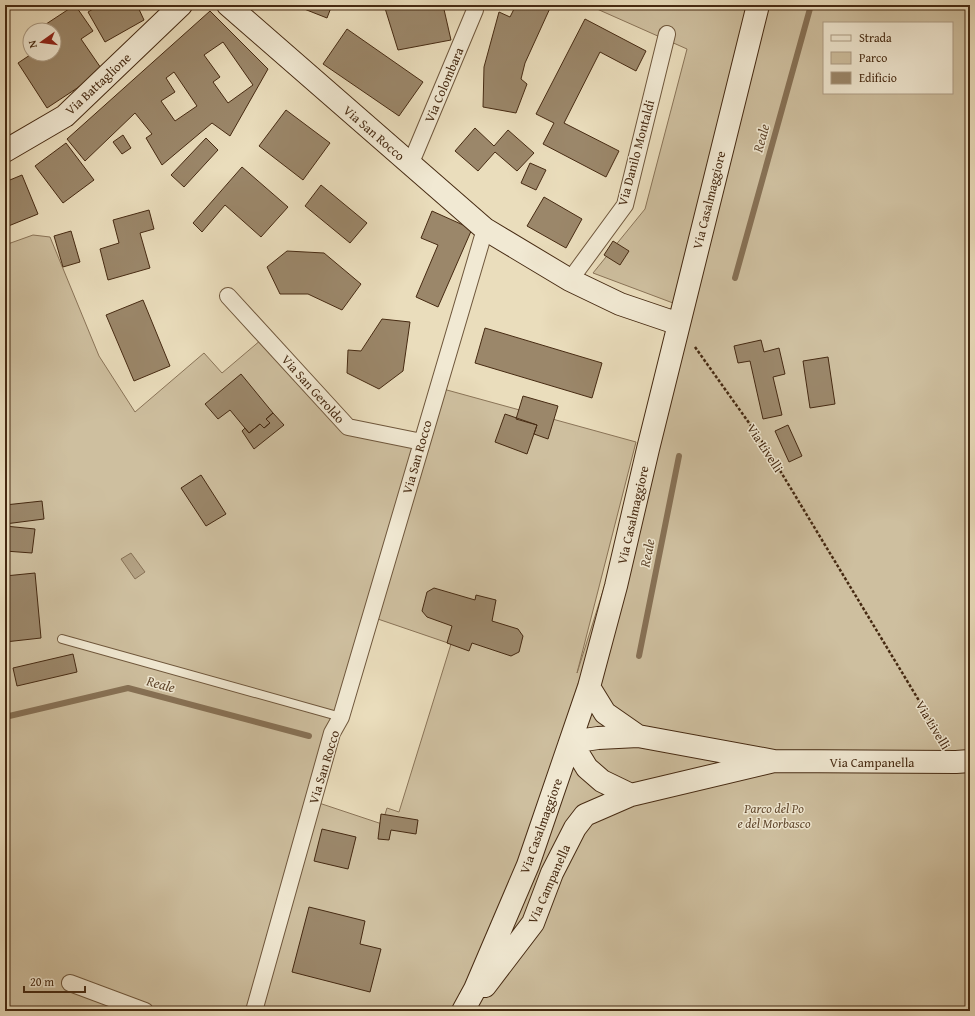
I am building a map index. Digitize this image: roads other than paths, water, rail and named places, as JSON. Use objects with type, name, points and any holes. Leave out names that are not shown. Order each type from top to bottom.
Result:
[{"type":"main road","name":"Via Battaglione","points":[[5,151],[65,116],[181,5]]},
{"type":"main road","name":"Via San Rocco","points":[[228,5],[410,166],[485,229]]},
{"type":"main road","name":"Via Casalmaggiore","points":[[464,1011],[528,865],[589,687],[616,586],[758,5]]},
{"type":"main road","points":[[485,229],[570,280],[620,304],[679,324]]},
{"type":"main road","name":"Via Campanella","points":[[589,687],[605,713],[638,736]]},
{"type":"main road","name":"Via Campanella","points":[[571,742],[598,738],[638,736],[774,761],[963,761]]},
{"type":"main road","points":[[571,742],[587,768],[602,782],[631,795]]},
{"type":"main road","name":"Via Campanella","points":[[464,1011],[533,923],[552,873],[575,828],[585,815],[631,795],[774,761]]},
{"type":"street","name":"Via Colombara","points":[[410,166],[476,10],[474,5]]},
{"type":"street","name":"Via Danilo Montaldi","points":[[570,280],[625,205],[666,34]]},
{"type":"street","name":"Via San Rocco","points":[[254,1011],[332,733],[341,717],[485,229]]},
{"type":"street","name":"Via San Geroldo","points":[[228,296],[348,427],[422,442]]},
{"type":"street","points":[[70,983],[145,1011]]},
{"type":"lane","points":[[62,639],[341,717]]},
{"type":"waterway","name":"Reale","points":[[735,278],[811,5]]},
{"type":"waterway","name":"Reale","points":[[639,656],[679,456]]},
{"type":"waterway","name":"Reale","points":[[5,717],[128,688],[309,736]]},
{"type":"park label","name":"Parco del Po e del Morbasco","points":[[774,816]]}]
